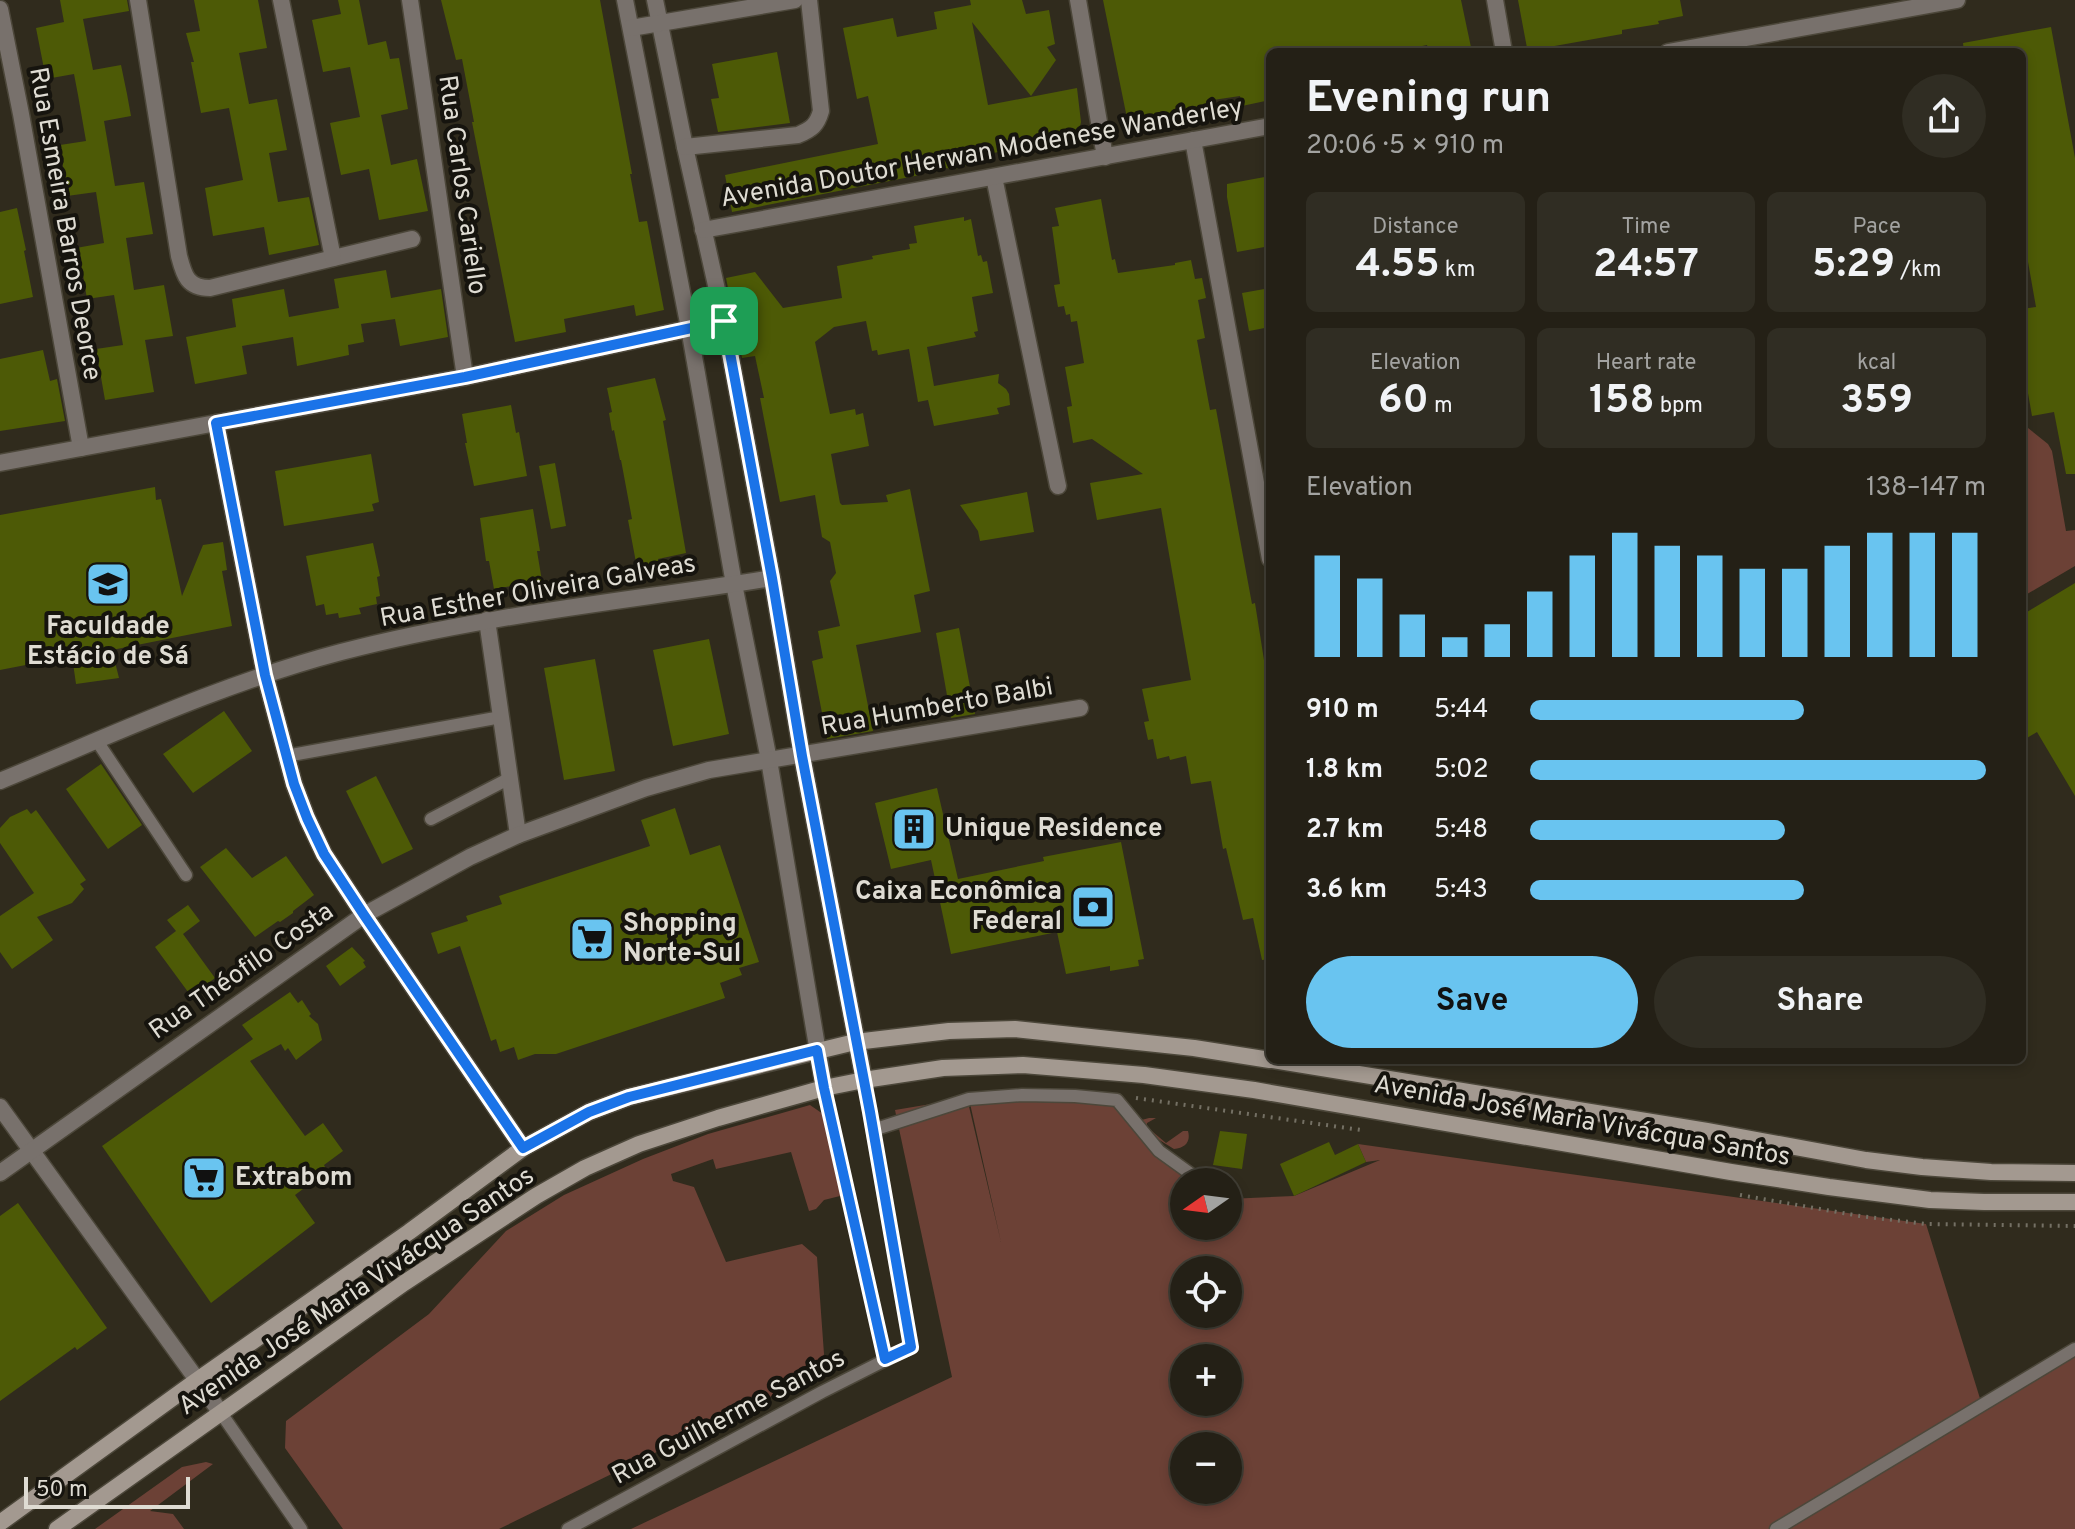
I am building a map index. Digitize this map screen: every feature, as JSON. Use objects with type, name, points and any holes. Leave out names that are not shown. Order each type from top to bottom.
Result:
[{"type":"main road","name":"Avenida José Maria Vivácqua Santos","points":[[0,1523],[523,1148],[589,1112],[629,1097],[855,1042],[949,1031],[1015,1029],[1194,1048],[1266,1059]]},
{"type":"main road","name":"Avenida José Maria Vivácqua Santos","points":[[1297,1064],[1866,1160],[1991,1172],[2075,1173]]},
{"type":"main road","name":"Avenida José Maria Vivácqua Santos","points":[[57,1529],[404,1283],[536,1196],[585,1168],[639,1144],[718,1118],[864,1080],[943,1068],[1023,1065],[1144,1075],[1254,1090],[1829,1187],[1930,1200],[2075,1202]]},
{"type":"street","points":[[138,0],[179,256],[190,282],[210,288],[412,239]]},
{"type":"street","points":[[281,0],[333,258]]},
{"type":"street","name":"Rua Carlos Cariello","points":[[410,0],[465,377]]},
{"type":"street","points":[[625,0],[769,760],[824,1088]]},
{"type":"street","points":[[655,0],[724,321],[864,1080]]},
{"type":"street","points":[[631,28],[795,0]]},
{"type":"street","points":[[685,147],[798,135],[818,123],[821,111],[809,0]]},
{"type":"street","points":[[1078,0],[1105,157]]},
{"type":"street","points":[[1495,0],[1503,48]]},
{"type":"street","points":[[1688,48],[1910,4],[1957,0]]},
{"type":"street","name":"Rua Esmeira Barros Deorce","points":[[0,9],[81,448]]},
{"type":"street","name":"Avenida Doutor Herwan Modenese Wanderley","points":[[703,230],[1266,127]]},
{"type":"street","points":[[1193,140],[1266,537]]},
{"type":"street","points":[[994,177],[1058,486]]},
{"type":"street","points":[[0,463],[465,377],[724,321]]},
{"type":"street","points":[[216,423],[265,675],[302,807],[324,854],[523,1148]]},
{"type":"street","name":"Rua Esther Oliveira Galveas","points":[[0,781],[175,708],[265,675],[354,649],[487,620],[772,578]]},
{"type":"street","points":[[487,620],[518,835]]},
{"type":"street","name":"Rua Humberto Balbi","points":[[802,756],[1080,708]]},
{"type":"street","name":"Rua Théofilo Costa","points":[[0,1173],[364,915],[470,857],[518,835],[646,788],[709,770],[802,756]]},
{"type":"street","points":[[0,1107],[221,1413]]},
{"type":"lane","points":[[286,756],[501,717]]},
{"type":"lane","points":[[97,741],[186,875]]},
{"type":"lane","points":[[431,819],[510,778]]},
{"type":"lane","points":[[864,1080],[873,1130],[969,1099],[1035,1095],[1117,1100],[1159,1151],[1183,1168]]},
{"type":"lane","points":[[824,1088],[885,1359]]},
{"type":"lane","name":"Rua Guilherme Santos","points":[[568,1529],[911,1347],[873,1130]]},
{"type":"lane","points":[[1776,1529],[2075,1349]]},
{"type":"lane","points":[[221,1413],[301,1529]]},
{"type":"path","points":[[1134,1098],[1371,1131]]},
{"type":"path","points":[[1739,1195],[1926,1224],[2075,1226]]},
{"type":"shaded area","points":[[2026,426],[2052,451],[2066,531],[2075,530],[2075,566],[2026,595]]},
{"type":"shaded area","points":[[967,1098],[1001,1242],[969,1099],[1116,1100],[1138,1121],[1156,1118],[1147,1123],[1147,1127],[1166,1143],[1188,1131],[1186,1144],[1174,1149],[1143,1130],[1186,1168],[1170,1168],[1170,1240],[1242,1240],[1242,1198],[1294,1196],[1380,1160],[1366,1162],[1358,1144],[1926,1224],[1982,1405],[2075,1349],[2075,1529],[631,1529],[952,1377],[895,1110]]},
{"type":"shaded area","points":[[810,1105],[823,1114],[848,1194],[824,1200],[816,1209],[809,1211],[791,1152],[716,1169],[713,1159],[671,1174],[673,1181],[694,1187],[726,1262],[802,1244],[817,1257],[824,1354],[819,1373],[499,1529],[343,1529],[285,1448],[286,1421],[429,1314],[506,1231],[564,1195],[708,1134]]},
{"type":"shaded area","points":[[206,1462],[213,1464],[150,1511],[173,1514],[184,1529],[95,1529],[182,1467]]},
{"type":"building","points":[[60,0],[127,0],[129,11],[83,19],[93,70],[121,65],[127,94],[131,116],[104,121],[115,186],[144,182],[153,234],[126,238],[134,290],[164,285],[173,336],[145,340],[154,392],[105,400],[96,349],[123,345],[114,295],[87,299],[76,248],[104,243],[96,192],[67,196],[60,145],[86,141],[78,95],[74,74],[46,79],[36,28],[64,22]]},
{"type":"building","points":[[194,0],[258,0],[267,48],[239,53],[249,104],[277,99],[287,150],[269,153],[278,202],[309,197],[319,245],[269,255],[264,227],[213,236],[205,188],[243,180],[229,108],[201,113],[191,62],[194,62],[186,33],[200,31]]},
{"type":"building","points":[[338,0],[359,0],[368,45],[386,41],[390,59],[399,58],[408,109],[381,115],[391,165],[417,159],[428,211],[379,220],[369,169],[341,175],[330,123],[360,117],[350,67],[323,72],[312,20],[341,14]]},
{"type":"building","points":[[441,0],[600,0],[639,222],[647,221],[664,310],[636,316],[634,305],[564,319],[566,332],[515,342],[462,59],[456,60]]},
{"type":"building","points":[[970,0],[1022,0],[1026,14],[1049,10],[1055,44],[1047,47],[1056,60],[1031,96],[972,22],[988,105],[1077,88],[1081,122],[1079,131],[1070,137],[1039,142],[1040,145],[981,155],[977,162],[955,169],[917,159],[920,175],[732,212],[725,175],[878,144],[868,96],[857,99],[843,28],[893,18],[897,37],[937,29],[934,12],[971,5]]},
{"type":"building","points":[[1103,0],[1461,0],[1471,48],[1428,48],[1427,45],[1412,48],[1266,48],[1266,101],[1242,106],[1240,96],[1213,100],[1203,113],[1129,128]]},
{"type":"building","points":[[1518,0],[1680,0],[1683,16],[1658,21],[1659,24],[1622,30],[1622,34],[1527,48]]},
{"type":"building","points":[[2051,27],[2075,158],[2075,474],[2066,474],[2054,412],[2032,416],[2026,382],[2026,308],[2036,307],[2026,251],[2026,48],[1964,48],[1963,43]]},
{"type":"building","points":[[777,52],[790,123],[718,132],[711,99],[719,98],[712,64]]},
{"type":"building","points":[[1266,177],[1266,247],[1237,252],[1227,184]]},
{"type":"building","points":[[1101,199],[1112,260],[1115,259],[1118,273],[1191,260],[1195,279],[1202,278],[1206,298],[1198,300],[1205,338],[1197,340],[1210,410],[1216,409],[1266,673],[1266,960],[1262,960],[1253,918],[1243,920],[1226,848],[1223,849],[1211,781],[1191,784],[1186,756],[1157,759],[1153,739],[1148,740],[1144,722],[1149,721],[1142,689],[1191,680],[1161,508],[1097,520],[1090,483],[1143,474],[1092,439],[1073,443],[1067,407],[1072,406],[1065,367],[1084,363],[1077,321],[1071,322],[1064,306],[1058,307],[1054,285],[1060,284],[1052,227],[1059,226],[1055,208]]},
{"type":"building","points":[[17,208],[33,297],[0,304],[0,212]]},
{"type":"building","points":[[964,217],[964,221],[971,219],[978,256],[981,255],[983,262],[987,261],[993,293],[972,297],[978,331],[974,332],[976,337],[927,347],[934,386],[999,374],[998,383],[1009,394],[1010,405],[997,408],[999,414],[934,426],[928,400],[918,402],[909,349],[878,355],[877,350],[872,351],[866,321],[834,327],[815,342],[830,414],[855,409],[856,415],[863,413],[869,446],[831,454],[840,503],[888,502],[886,495],[910,489],[930,591],[914,595],[921,632],[856,645],[873,731],[827,739],[812,661],[823,658],[818,631],[840,626],[830,581],[836,573],[830,542],[822,537],[815,495],[780,502],[755,356],[742,358],[726,278],[755,272],[783,308],[842,298],[837,266],[910,249],[909,244],[917,243],[914,226]]},
{"type":"building","points":[[386,270],[391,298],[441,289],[448,337],[400,346],[395,319],[361,324],[364,342],[348,345],[349,355],[297,366],[293,337],[242,346],[247,374],[195,384],[186,337],[236,327],[232,299],[284,289],[289,317],[339,308],[334,279]]},
{"type":"building","points":[[1266,289],[1266,328],[1249,331],[1242,293]]},
{"type":"building","points":[[43,350],[50,381],[57,379],[65,421],[0,431],[0,359]]},
{"type":"building","points":[[655,378],[666,420],[663,421],[686,553],[658,559],[660,569],[638,573],[628,520],[632,519],[612,431],[607,388]]},
{"type":"building","points":[[511,405],[527,476],[474,486],[462,414]]},
{"type":"building","points":[[371,454],[379,502],[372,504],[374,511],[284,526],[275,471]]},
{"type":"building","points":[[555,463],[566,526],[551,529],[539,466]]},
{"type":"building","name":"Faculdade Estácio de Sá","points":[[155,487],[156,500],[161,499],[182,596],[203,545],[223,542],[227,570],[222,571],[232,626],[112,650],[119,678],[76,684],[72,656],[0,670],[0,515]]},
{"type":"building","points":[[1027,492],[1034,532],[980,541],[978,531],[960,505]]},
{"type":"building","points":[[533,509],[542,581],[494,589],[489,561],[486,561],[480,518]]},
{"type":"building","points":[[373,543],[380,576],[377,577],[380,596],[376,597],[377,604],[359,608],[361,614],[339,618],[338,613],[326,615],[324,604],[316,606],[306,556]]},
{"type":"building","points":[[2075,583],[2075,796],[2037,732],[2026,739],[2026,613]]},
{"type":"building","points":[[959,628],[975,714],[951,718],[936,633]]},
{"type":"building","points":[[709,639],[729,734],[673,746],[653,650]]},
{"type":"building","points":[[595,659],[615,771],[564,780],[544,668]]},
{"type":"building","points":[[224,711],[252,751],[193,793],[163,754]]},
{"type":"building","points":[[101,764],[142,825],[108,849],[66,789]]},
{"type":"building","points":[[376,776],[413,849],[382,864],[346,791]]},
{"type":"building","points":[[937,788],[958,879],[1044,861],[1043,857],[1121,842],[1144,959],[1138,960],[1139,966],[1110,971],[1110,966],[1066,974],[1057,932],[951,954],[931,860],[891,869],[875,803]]},
{"type":"building","name":"Shopping Norte-Sul","points":[[675,808],[690,855],[720,845],[759,962],[739,968],[742,975],[720,983],[725,998],[556,1054],[535,1054],[518,1060],[514,1047],[500,1052],[496,1039],[491,1041],[460,946],[438,954],[431,933],[468,921],[466,916],[502,904],[499,896],[650,846],[641,820]]},
{"type":"building","points":[[27,809],[31,814],[36,810],[86,880],[80,884],[84,889],[72,903],[37,917],[53,940],[12,969],[0,952],[0,916],[34,893],[0,843],[0,828],[10,817]]},
{"type":"building","points":[[226,848],[252,878],[286,856],[314,895],[293,913],[255,937],[200,867]]},
{"type":"building","points":[[188,905],[200,921],[183,934],[215,978],[191,996],[155,947],[176,931],[167,920]]},
{"type":"building","points":[[352,947],[365,961],[366,967],[340,986],[326,966]]},
{"type":"building","name":"Extrabom","points":[[290,992],[298,1003],[302,1000],[311,1014],[309,1016],[318,1024],[322,1040],[296,1060],[281,1044],[250,1061],[305,1136],[323,1123],[343,1151],[324,1165],[327,1171],[295,1195],[315,1223],[211,1303],[102,1146],[253,1039],[242,1025]]},
{"type":"building","points":[[1220,1131],[1247,1134],[1242,1169],[1213,1165]]},
{"type":"building","points":[[1329,1142],[1335,1155],[1358,1144],[1366,1162],[1294,1196],[1280,1164]]},
{"type":"building","points":[[18,1203],[107,1328],[0,1401],[0,1216]]},
{"type":"place","name":"Faculdade Estácio de Sá","points":[[108,584]]},
{"type":"place","name":"Unique Residence","points":[[914,829]]},
{"type":"place","name":"Caixa Econômica Federal","points":[[1093,907]]},
{"type":"place","name":"Shopping Norte-Sul","points":[[592,939]]},
{"type":"place","name":"Extrabom","points":[[204,1178]]},
{"type":"route","points":[[724,321],[911,1347],[885,1359],[817,1050],[629,1097],[589,1112],[523,1148],[324,854],[307,818],[294,784],[265,675],[216,423],[465,377],[724,321]]}]
